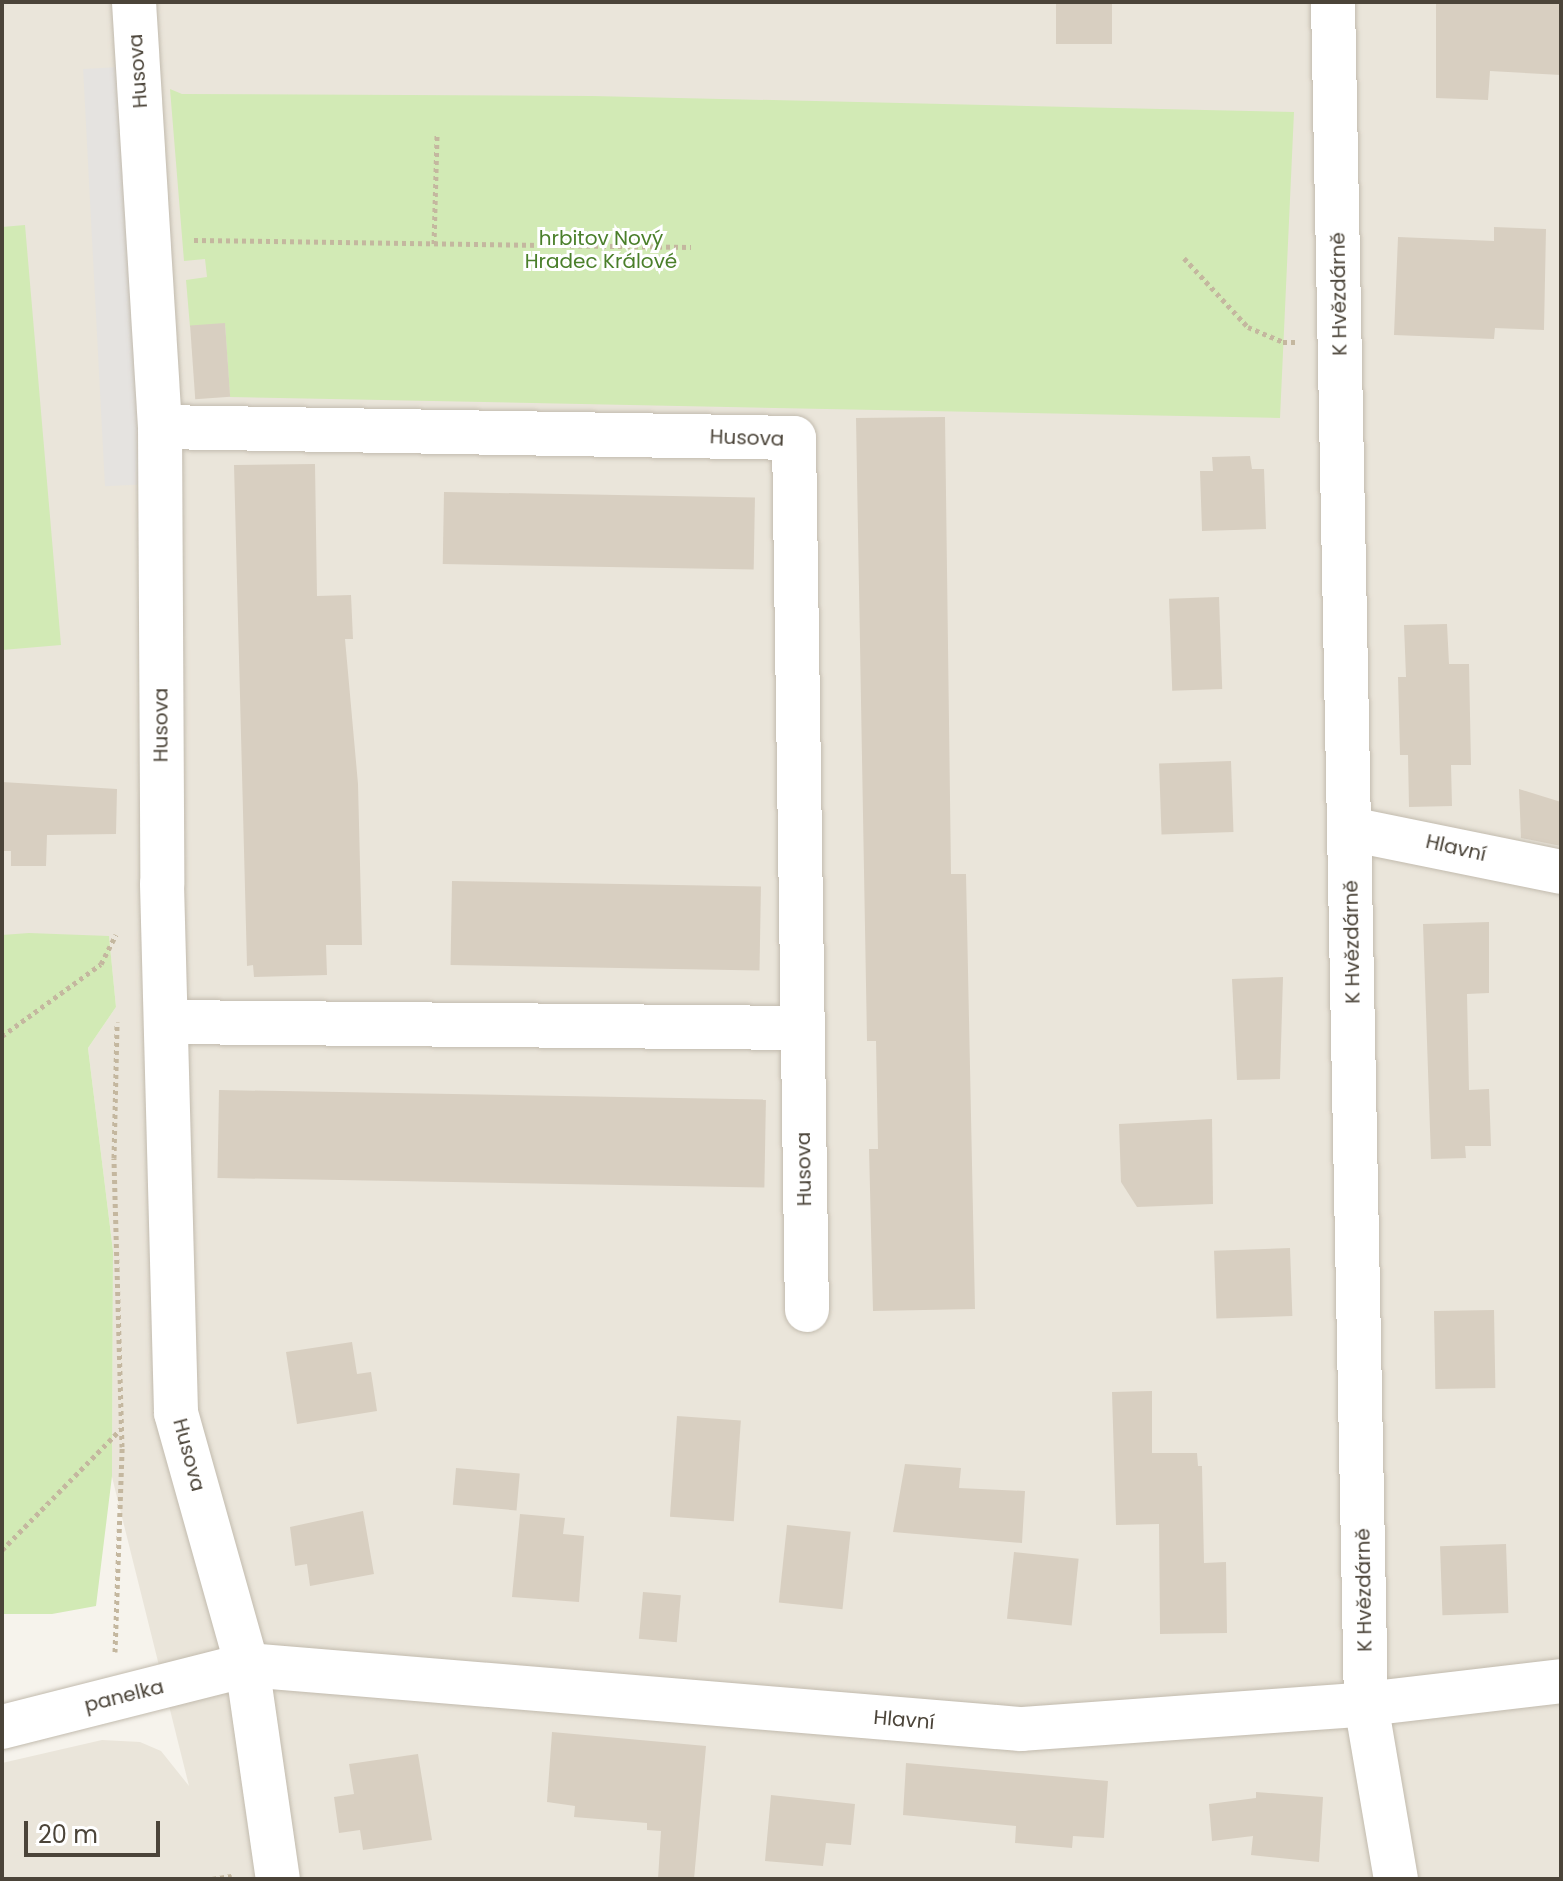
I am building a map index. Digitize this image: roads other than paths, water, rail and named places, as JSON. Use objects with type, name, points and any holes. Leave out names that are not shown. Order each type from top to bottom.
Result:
[{"type":"street","name":"Husova","points":[[134,2],[160,427],[166,1022],[176,1413],[247,1665],[278,1879]]},
{"type":"street","name":"K Hvězdárně","points":[[1333,2],[1366,1704],[1396,1879]]},
{"type":"street","name":"Husova","points":[[160,427],[794,438],[800,1028],[807,1310]]},
{"type":"street","name":"Hlavní","points":[[1350,829],[1561,872]]},
{"type":"street","points":[[166,1022],[800,1028]]},
{"type":"street","name":"Hlavní","points":[[247,1665],[1021,1729],[1366,1704],[1561,1681]]},
{"type":"street","name":"panelka","points":[[2,1727],[247,1665]]},
{"type":"park label","name":"hrbitov Nový Hradec Králové","points":[[601,250]]}]
